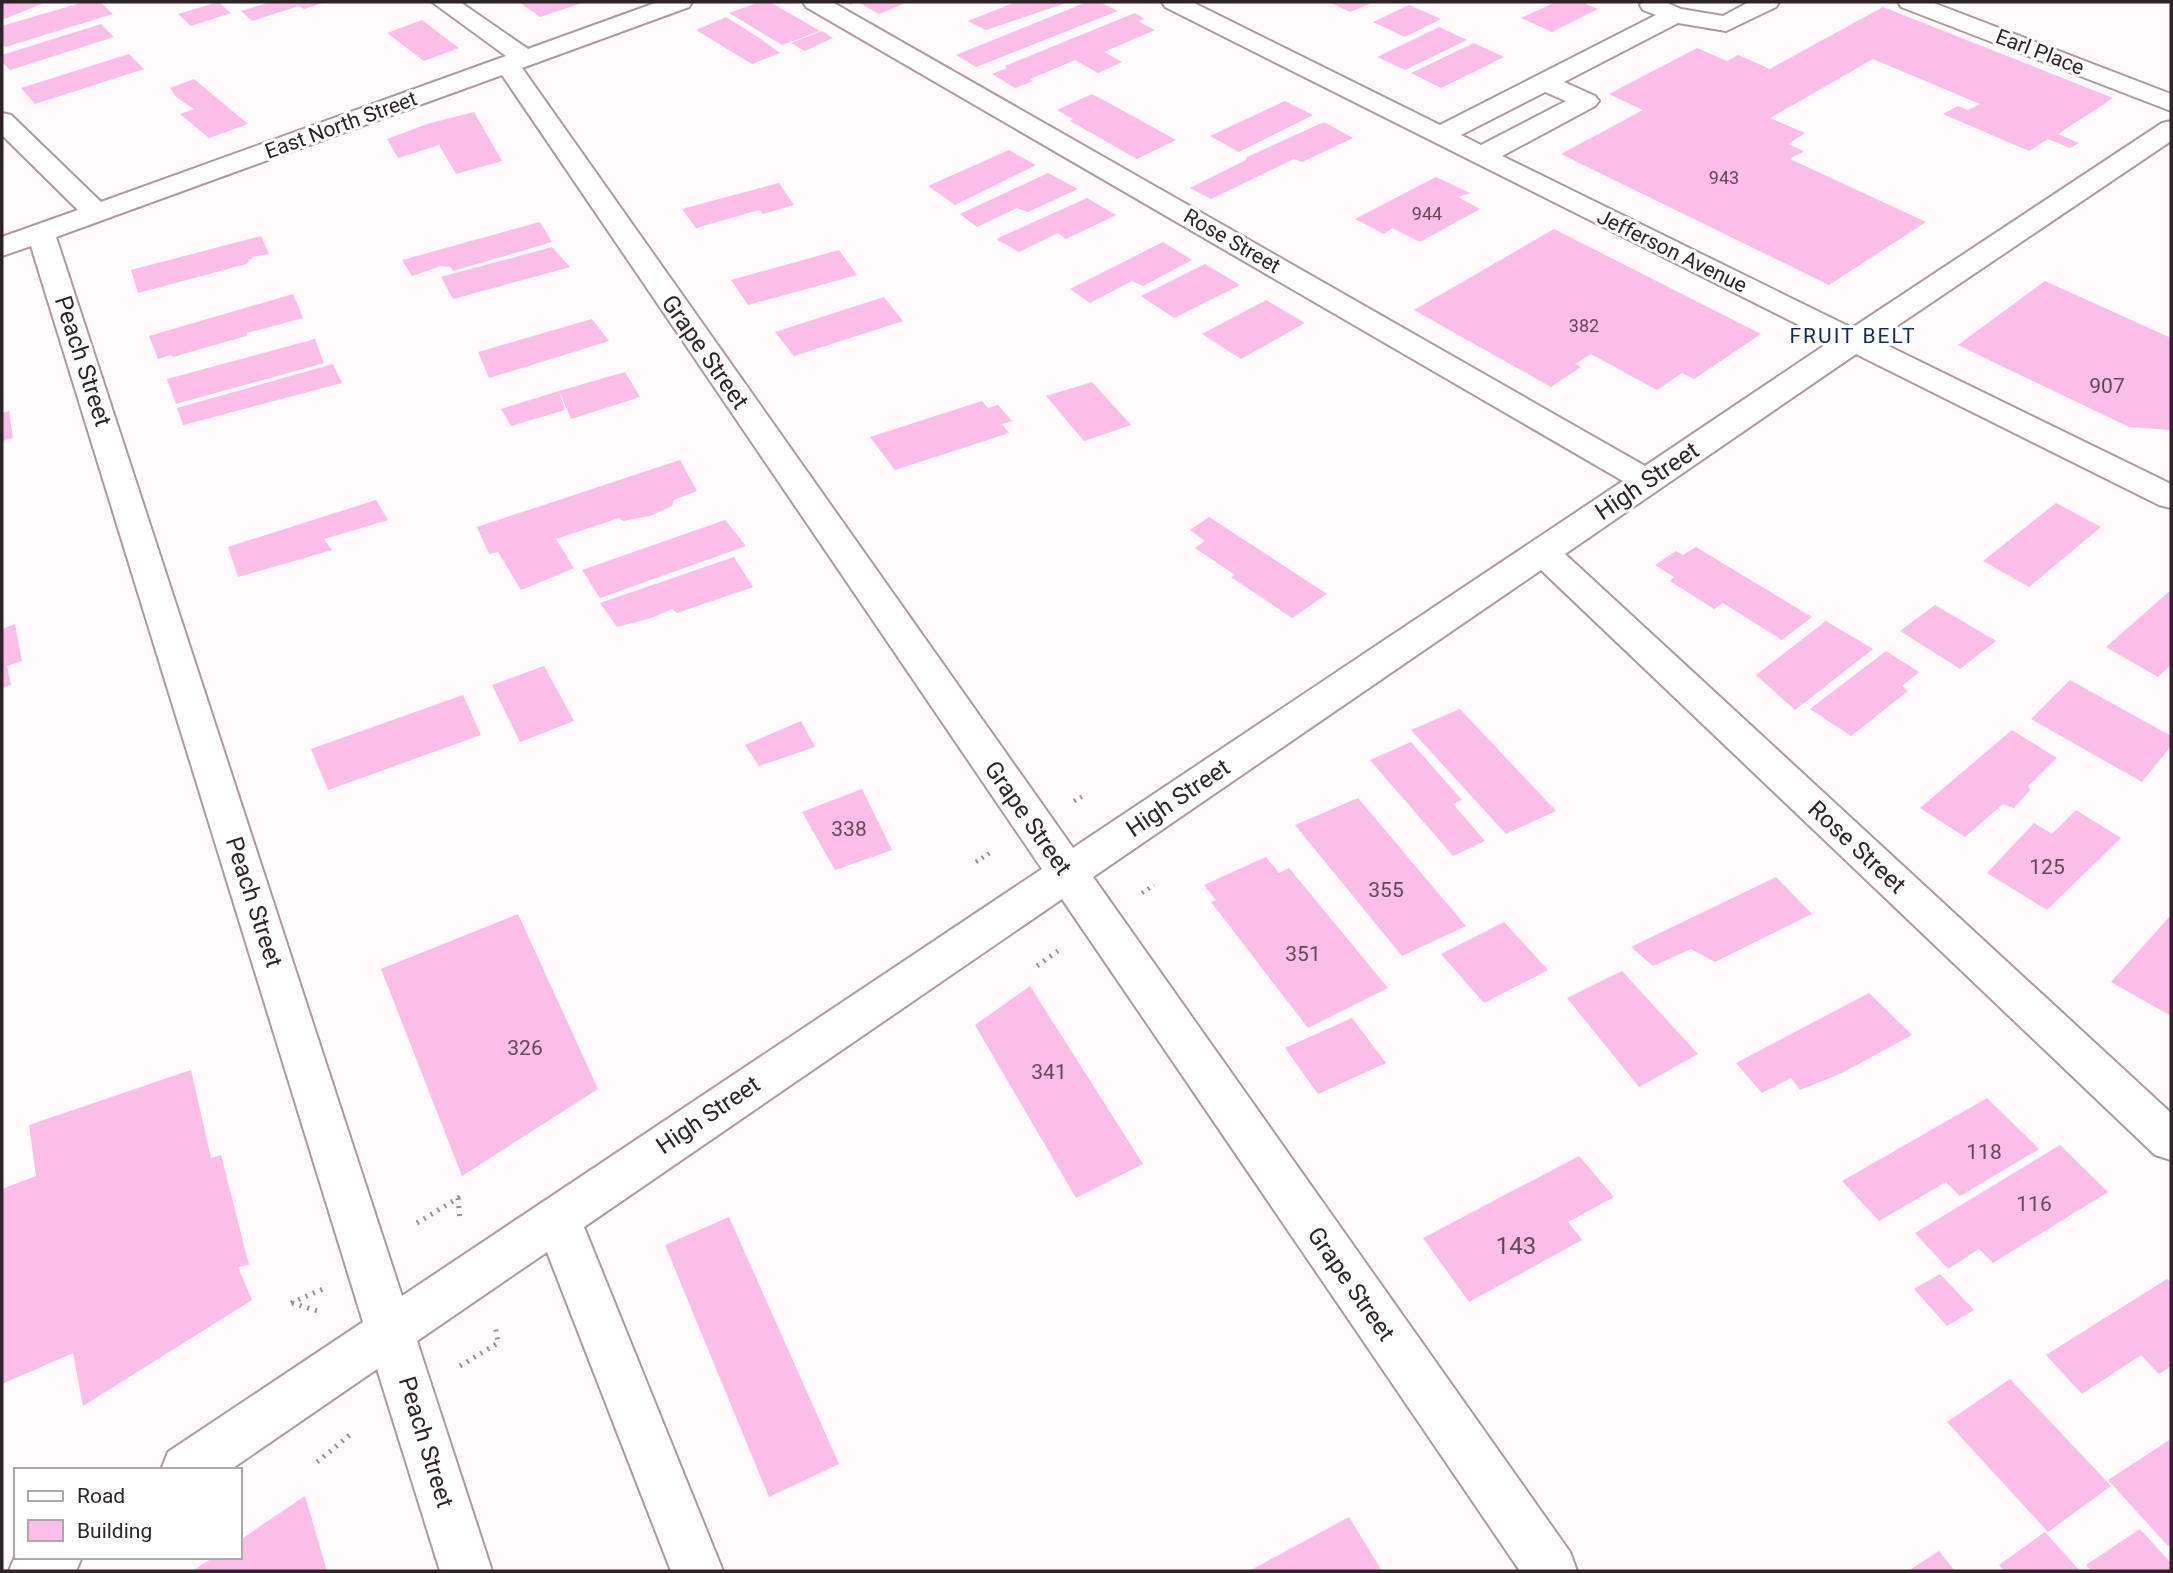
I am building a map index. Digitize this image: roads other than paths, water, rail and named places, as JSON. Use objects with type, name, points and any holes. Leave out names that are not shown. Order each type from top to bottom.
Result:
[{"type":"street","name":"Grape Street","points":[[444,2],[516,61],[1067,873],[1551,1571]]},
{"type":"street","name":"East North Street","points":[[2,247],[680,2]]},
{"type":"street","name":"Rose Street","points":[[815,2],[1648,481]]},
{"type":"street","name":"Jefferson Avenue","points":[[1174,2],[1439,136],[2171,497]]},
{"type":"street","points":[[1644,2],[1675,15],[1726,24],[1767,2]]},
{"type":"street","name":"Earl Place","points":[[1910,2],[2171,103]]},
{"type":"street","points":[[1439,136],[1675,15]]},
{"type":"street","points":[[1481,156],[1586,101],[1544,82]]},
{"type":"street","points":[[2,121],[97,213]]},
{"type":"street","name":"High Street","points":[[189,1468],[2171,129]]},
{"type":"street","name":"Peach Street","points":[[41,233],[466,1571]]},
{"type":"street","name":"Rose Street","points":[[1542,552],[2171,1141]]},
{"type":"street","points":[[557,1217],[697,1571]]},
{"type":"street","points":[[35,1571],[53,1559]]},
{"type":"district","name":"FRUIT BELT","points":[[1853,336]]}]
